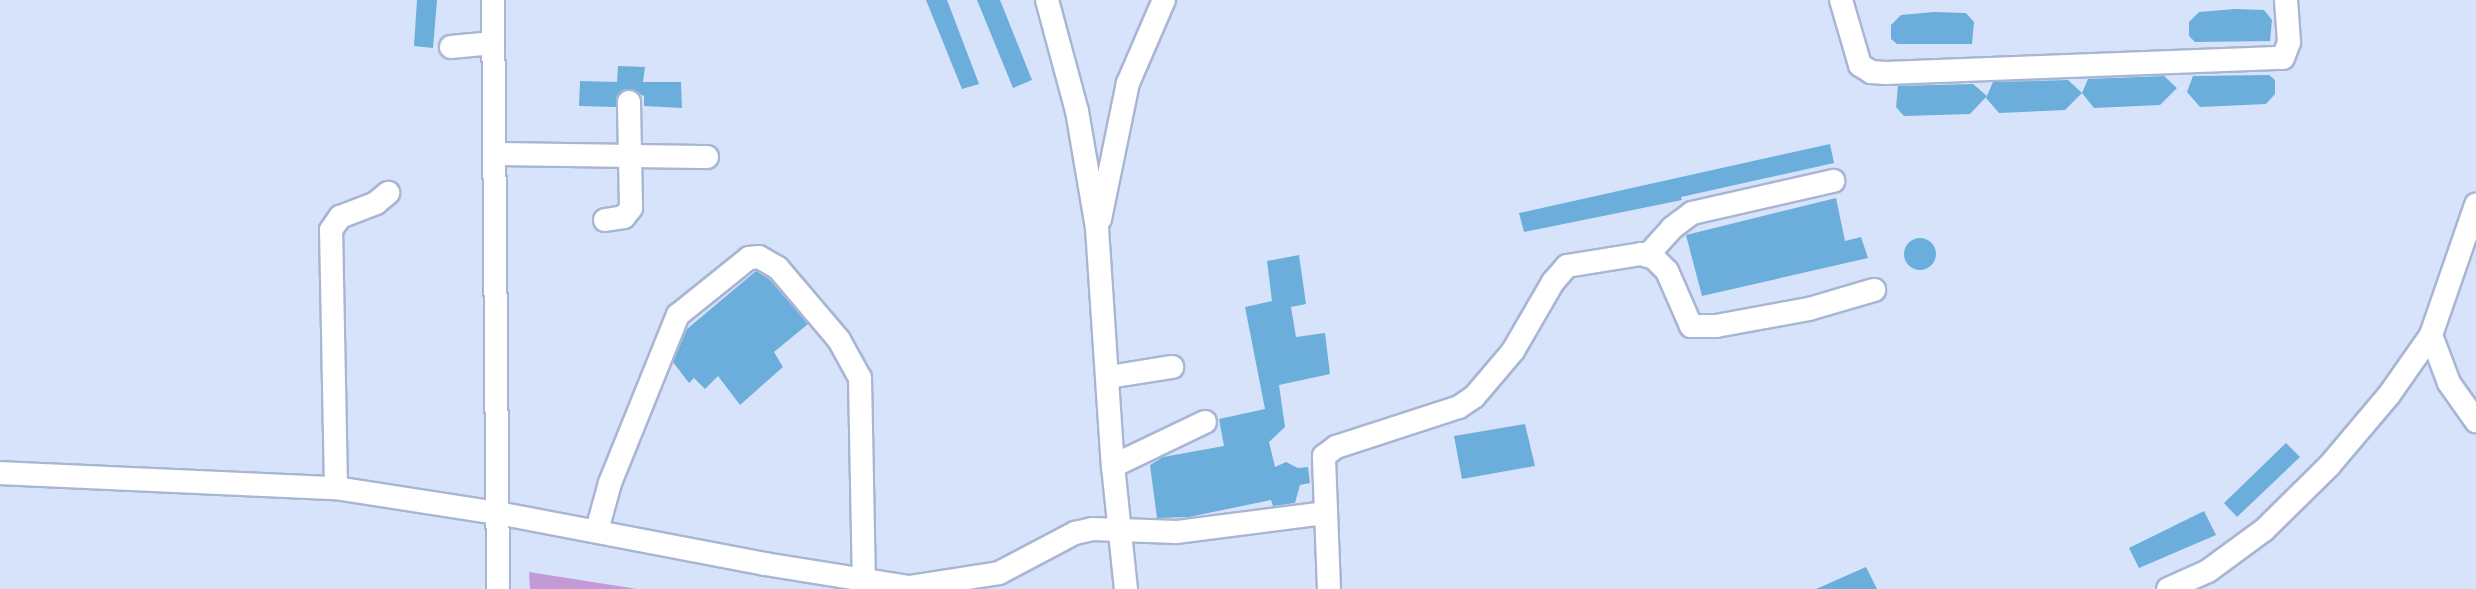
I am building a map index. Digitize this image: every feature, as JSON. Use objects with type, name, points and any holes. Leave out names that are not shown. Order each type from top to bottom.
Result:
[{"type":"street","points":[[493,0],[498,589]]},
{"type":"street","points":[[1047,0],[1077,111],[1097,228],[1109,377],[1113,466],[1126,589]]},
{"type":"street","points":[[1097,228],[1128,83],[1164,0]]},
{"type":"street","points":[[1841,0],[1860,65],[1871,72],[1886,73],[2283,58],[2289,42],[2286,0]]},
{"type":"street","points":[[451,47],[494,43]]},
{"type":"street","points":[[606,220],[624,218],[631,208],[629,102]]},
{"type":"street","points":[[494,154],[707,157]]},
{"type":"street","points":[[1329,589],[1324,513],[1324,456],[1346,443],[1459,407],[1474,397],[1513,351],[1553,282],[1567,266],[1647,256],[1672,228],[1692,213],[1833,181]]},
{"type":"street","points":[[336,488],[331,230],[339,218],[376,202],[388,193]]},
{"type":"street","points":[[2168,589],[2208,571],[2264,530],[2298,499],[2389,395],[2432,335],[2476,205]]},
{"type":"street","points":[[1647,256],[1667,271],[1691,326],[1716,326],[1809,309],[1874,290]]},
{"type":"street","points":[[597,530],[610,483],[678,315],[748,258],[759,257],[778,268],[839,340],[860,378],[864,580]]},
{"type":"street","points":[[2432,335],[2444,374],[2476,421]]},
{"type":"street","points":[[1109,377],[1172,367]]},
{"type":"street","points":[[1113,466],[1205,422]]},
{"type":"street","points":[[0,472],[336,488],[597,530],[909,587],[999,573],[1075,533],[1120,529],[1177,532],[1324,513]]},
{"type":"shaded area","points":[[529,572],[637,589],[530,589]]},
{"type":"building","points":[[417,0],[437,0],[433,48],[414,46]]},
{"type":"building","points":[[926,0],[947,0],[979,84],[962,89]]},
{"type":"building","points":[[977,0],[1000,0],[1032,80],[1013,88]]},
{"type":"building","points":[[2235,9],[2264,10],[2272,20],[2270,41],[2195,42],[2189,36],[2189,22],[2199,12]]},
{"type":"building","points":[[1934,12],[1966,13],[1974,22],[1972,44],[1897,44],[1891,39],[1891,25],[1901,15]]},
{"type":"building","points":[[618,66],[645,67],[643,82],[681,82],[682,108],[644,106],[644,96],[629,89],[618,95],[616,107],[579,106],[580,81],[617,82]]},
{"type":"building","points":[[2269,75],[2275,80],[2275,94],[2266,104],[2200,107],[2187,92],[2193,76]]},
{"type":"building","points":[[2164,76],[2177,88],[2160,105],[2094,108],[2082,93],[2088,79]]},
{"type":"building","points":[[2068,80],[2082,93],[2065,110],[1999,113],[1986,98],[1993,82]]},
{"type":"building","points":[[1973,84],[1987,96],[1970,114],[1904,116],[1896,107],[1898,86]]},
{"type":"building","points":[[1830,144],[1834,163],[1681,197],[1682,200],[1524,232],[1519,213]]},
{"type":"building","points":[[1836,198],[1845,241],[1861,237],[1868,258],[1702,296],[1686,235]]},
{"type":"building","points":[[1920,238],[1931,243],[1936,254],[1931,265],[1920,270],[1909,265],[1904,254],[1909,243]]},
{"type":"building","points":[[1299,255],[1306,304],[1291,307],[1296,337],[1325,333],[1330,374],[1279,385],[1285,427],[1269,442],[1275,467],[1286,462],[1298,468],[1308,467],[1310,483],[1300,485],[1295,503],[1273,506],[1271,500],[1189,517],[1157,518],[1150,465],[1163,457],[1224,446],[1219,419],[1265,409],[1245,307],[1272,301],[1267,261]]},
{"type":"building","points":[[756,271],[769,279],[808,324],[774,352],[783,367],[740,405],[718,376],[705,389],[694,378],[689,383],[673,362],[687,329]]},
{"type":"building","points":[[1525,424],[1535,466],[1462,479],[1454,436]]},
{"type":"building","points":[[2286,443],[2300,457],[2237,517],[2224,503]]},
{"type":"building","points":[[2204,511],[2216,535],[2139,568],[2129,548]]},
{"type":"building","points":[[1866,567],[1877,589],[1816,589]]}]
